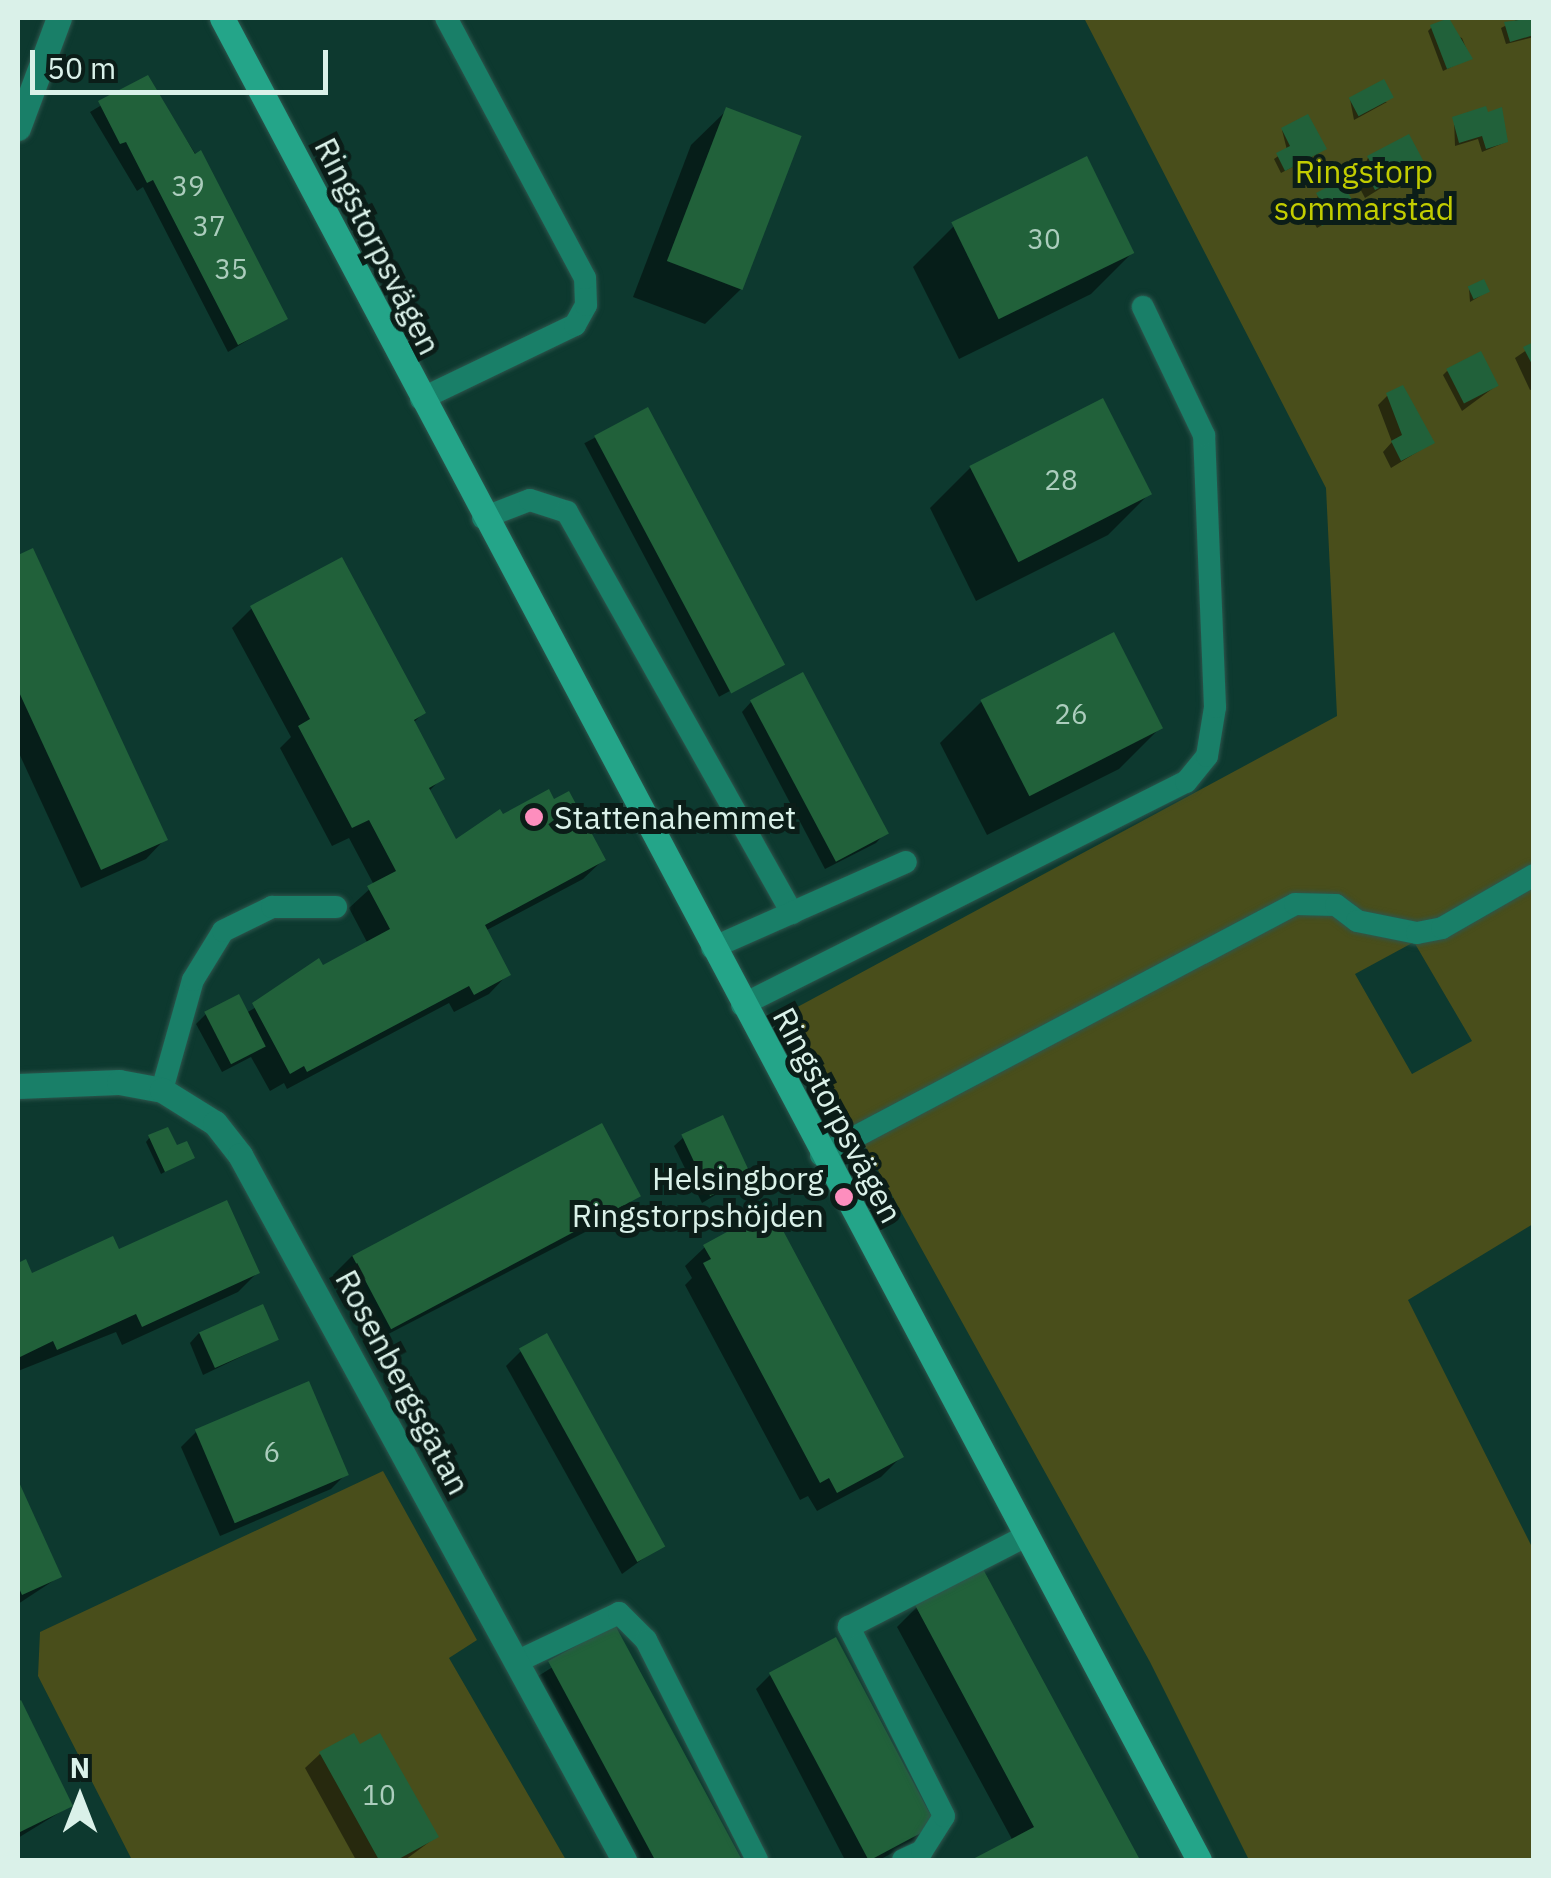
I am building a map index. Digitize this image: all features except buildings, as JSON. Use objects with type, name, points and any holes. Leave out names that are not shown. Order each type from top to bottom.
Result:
[{"type":"street","points":[[18,128],[59,18]]},
{"type":"street","name":"Ringstorpsvägen","points":[[222,18],[482,518],[1200,1860]]},
{"type":"street","name":"Rosenbergsgatan","points":[[18,1086],[119,1082],[162,1090],[215,1124],[256,1177],[624,1860]]},
{"type":"lane","name":"Ringstorpsvägen","points":[[420,399],[575,325],[586,306],[584,278],[446,18]]},
{"type":"lane","points":[[742,1006],[1186,782],[1207,756],[1215,706],[1204,436],[1143,308]]},
{"type":"lane","points":[[482,518],[530,500],[567,512],[792,913]]},
{"type":"lane","points":[[712,948],[906,862]]},
{"type":"lane","points":[[822,1154],[1296,904],[1336,905],[1357,920],[1417,932],[1442,928],[1534,875]]},
{"type":"lane","points":[[162,1090],[193,980],[223,931],[272,907],[336,907]]},
{"type":"lane","points":[[904,1860],[922,1850],[944,1816],[849,1627],[1026,1536]]},
{"type":"lane","points":[[516,1662],[618,1613],[646,1640],[757,1860]]},
{"type":"green space","name":"Ringstorp sommarstad","points":[[1084,18],[1533,18],[1533,1224],[1408,1300],[1533,1549],[1533,1860],[1249,1860],[1150,1662],[790,1011],[1337,716],[1326,488]],"holes":[[[1414,942],[1472,1041],[1412,1074],[1355,974]]]},
{"type":"green space","points":[[383,1471],[477,1640],[449,1658],[566,1860],[132,1860],[38,1676],[40,1632]]},
{"type":"place","name":"Stattenahemmet","points":[[534,817]]},
{"type":"place","name":"Helsingborg Ringstorpshöjden","points":[[844,1197]]}]
